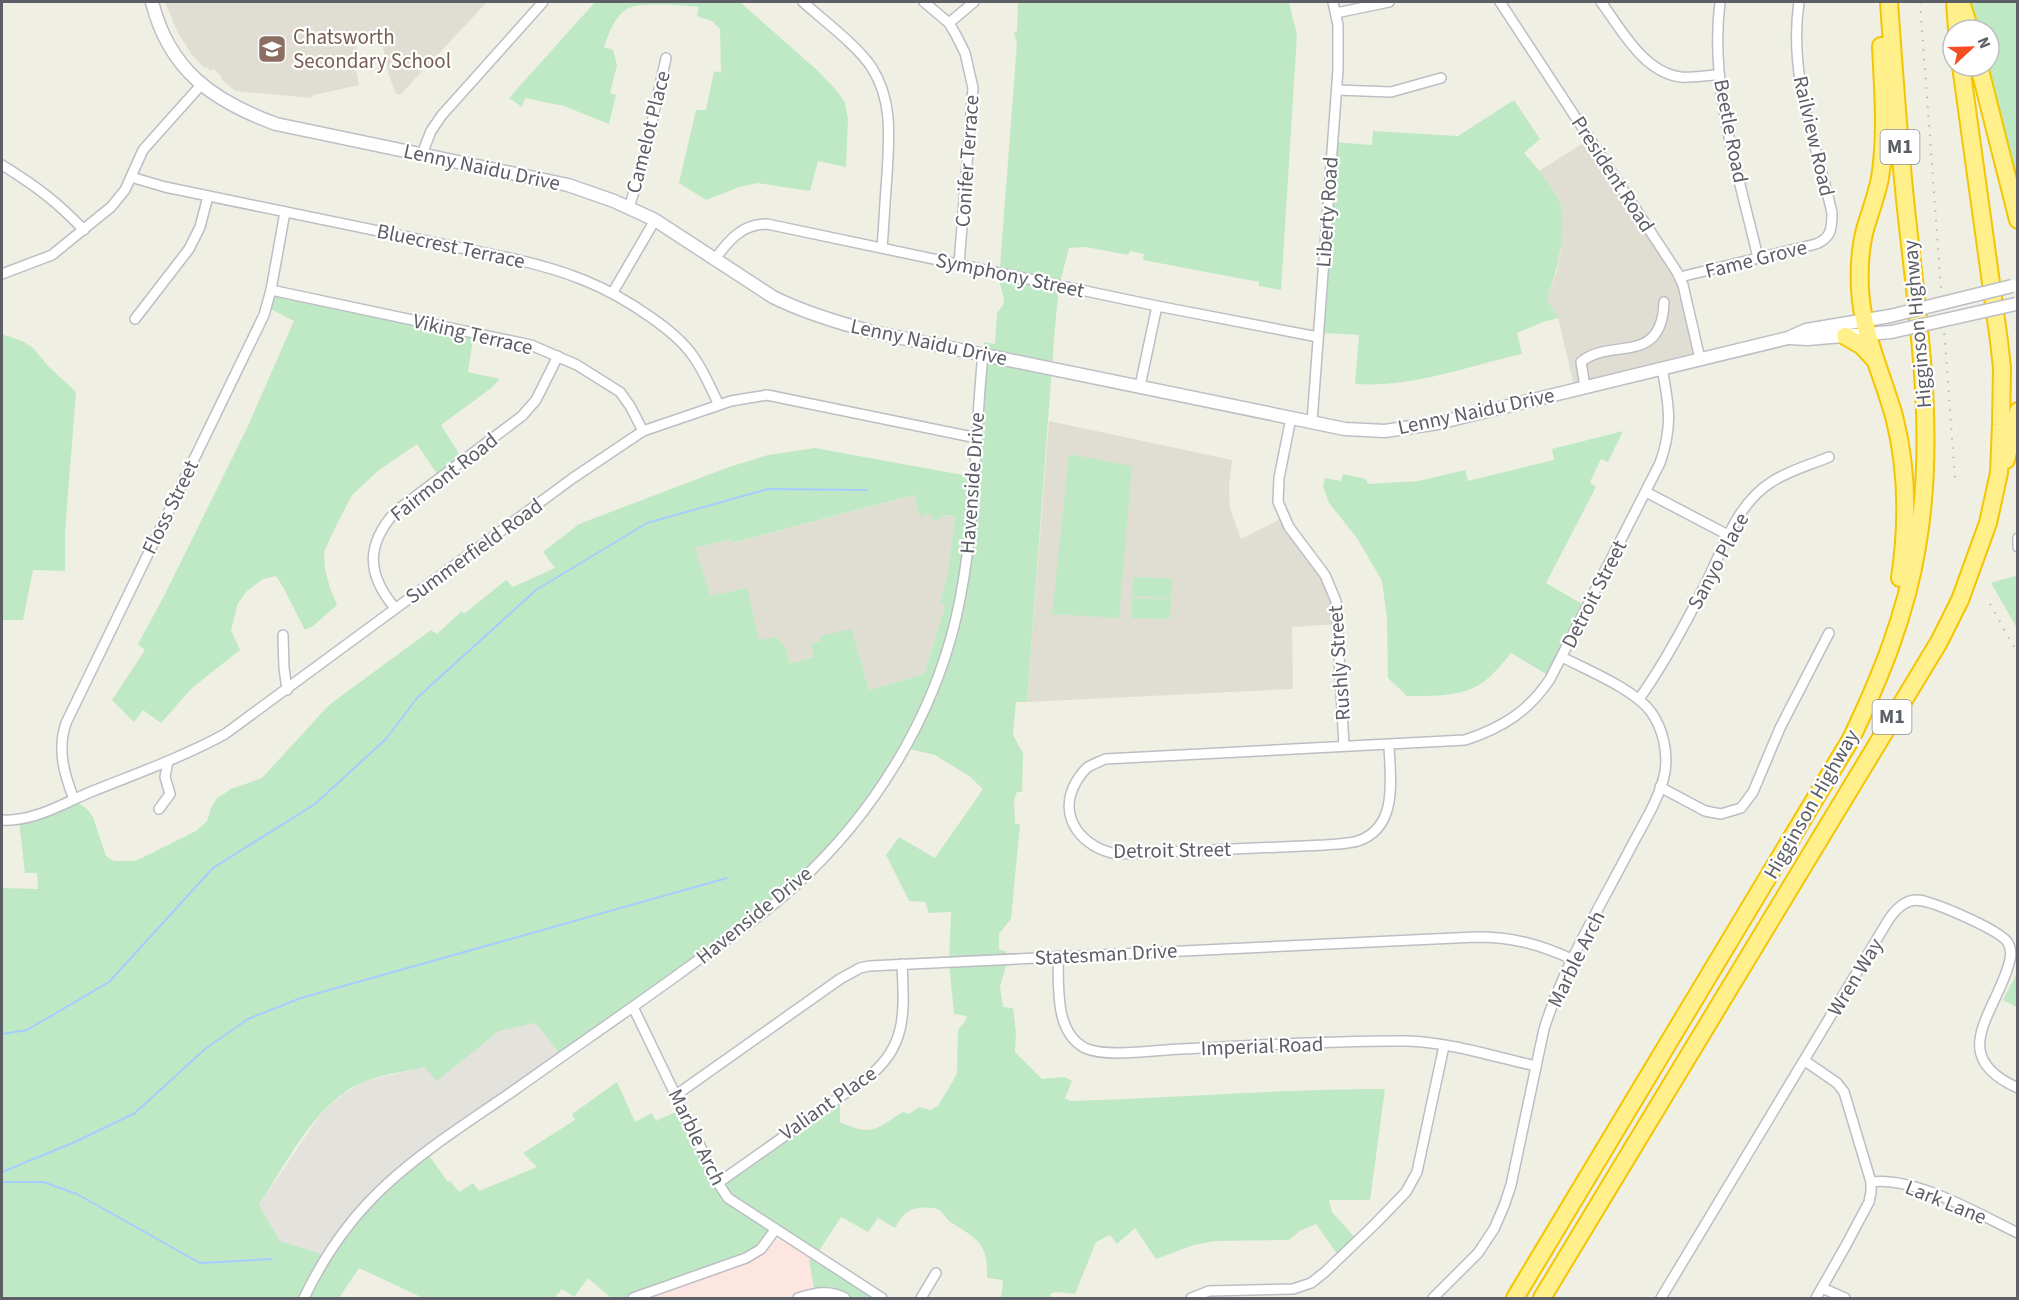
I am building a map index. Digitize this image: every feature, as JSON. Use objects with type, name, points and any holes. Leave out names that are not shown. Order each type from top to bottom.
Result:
[{"type":"highway","points":[[1888,2],[1881,17],[1883,134],[1880,176],[1866,227],[1861,257],[1860,290],[1867,327],[1901,444],[1904,471],[1904,554],[1893,641]]},
{"type":"highway","name":"Higginson Highway","points":[[1515,1299],[1851,739],[1875,689],[1893,641],[1917,548],[1926,448],[1925,401],[1888,2]]},
{"type":"highway","points":[[1955,2],[1956,18]]},
{"type":"highway","points":[[1961,2],[1966,18]]},
{"type":"highway","name":"Higginson Highway","points":[[1542,1299],[1939,642],[1970,574],[1988,523],[1999,473],[2002,368],[1963,78]]},
{"type":"highway","points":[[1982,78],[2018,220]]},
{"type":"highway","points":[[1845,336],[1862,346],[1878,363]]},
{"type":"highway","points":[[1999,473],[2009,454],[2018,411]]},
{"type":"street","name":"Lenny Naidu Drive","points":[[152,2],[171,46],[183,65],[201,85],[237,109],[276,124],[568,185],[629,207],[655,220],[773,297],[829,320],[873,332],[1364,431],[1408,428],[1788,338],[1806,330],[1867,327],[1891,332],[2017,304]]},
{"type":"street","points":[[422,154],[431,131],[442,115],[543,2]]},
{"type":"street","points":[[803,2],[872,66],[887,101],[890,137],[882,248]]},
{"type":"street","points":[[812,10],[820,2]]},
{"type":"street","name":"Conifer Terrace","points":[[924,2],[949,23],[965,53],[972,88],[959,264]]},
{"type":"street","points":[[949,23],[974,2]]},
{"type":"street","name":"Liberty Road","points":[[1312,422],[1337,90],[1338,36],[1333,2]]},
{"type":"street","points":[[1336,13],[1389,2]]},
{"type":"street","name":"President Road","points":[[1500,2],[1680,277],[1700,359]]},
{"type":"street","points":[[1601,2],[1650,65],[1678,77],[1719,75]]},
{"type":"street","name":"Beetle Road","points":[[1719,2],[1719,75],[1731,145],[1758,258]]},
{"type":"street","name":"Railview Road","points":[[1799,2],[1797,28],[1799,84],[1832,213],[1832,228],[1829,235]]},
{"type":"street","name":"Camelot Place","points":[[629,207],[642,167],[666,58]]},
{"type":"street","points":[[1337,90],[1391,92],[1441,78]]},
{"type":"street","points":[[2,274],[52,255],[116,201],[131,177],[142,150],[201,85]]},
{"type":"street","points":[[2,165],[43,191],[84,230]]},
{"type":"street","name":"Bluecrest Terrace","points":[[131,177],[208,196],[540,265],[576,276],[613,292],[658,322],[692,354],[719,405]]},
{"type":"street","points":[[135,319],[189,249],[200,227],[208,196]]},
{"type":"street","name":"Floss Street","points":[[74,799],[67,783],[62,756],[63,732],[66,723],[259,325],[272,290],[285,212]]},
{"type":"street","points":[[613,292],[655,220]]},
{"type":"street","name":"Symphony Street","points":[[715,259],[737,234],[750,226],[760,224],[1318,337]]},
{"type":"street","name":"Fame Grove","points":[[1680,277],[1816,244],[1825,240],[1829,235]]},
{"type":"street","name":"Lenny Naidu Drive","points":[[1788,338],[1845,336],[1890,316],[2015,285]]},
{"type":"street","name":"Viking Terrace","points":[[272,290],[531,345],[584,369],[620,393],[630,406],[643,431]]},
{"type":"street","points":[[1585,387],[1581,366],[1584,360],[1594,355],[1644,343],[1661,325],[1664,302]]},
{"type":"street","points":[[1140,386],[1157,306]]},
{"type":"street","name":"Havenside Drive","points":[[306,1298],[313,1280],[340,1237],[386,1184],[420,1157],[749,923],[795,886],[851,828],[885,780],[909,739],[940,671],[953,628],[969,545],[983,354]]},
{"type":"street","name":"Fairmont Road","points":[[395,608],[380,587],[373,566],[375,544],[381,530],[396,511],[522,416],[536,400],[558,356]]},
{"type":"street","name":"Detroit Street","points":[[1389,745],[1390,797],[1387,813],[1373,833],[1355,842],[1118,854],[1098,849],[1082,839],[1070,815],[1072,792],[1078,780],[1089,767],[1105,759],[1465,740],[1499,727],[1521,713],[1539,695],[1562,657],[1660,463],[1668,435],[1669,402],[1662,368]]},
{"type":"street","name":"Summerfield Road","points":[[2,820],[27,818],[168,761],[225,734],[600,459],[643,431],[719,405],[767,395],[977,438]]},
{"type":"street","name":"Rushly Street","points":[[1291,418],[1279,478],[1278,502],[1290,527],[1325,575],[1336,601],[1344,746]]},
{"type":"street","name":"Sanyo Place","points":[[1640,699],[1655,678],[1686,622],[1728,535],[1742,512],[1769,483],[1829,457]]},
{"type":"street","points":[[1646,492],[1728,535]]},
{"type":"street","points":[[2018,538],[2018,547]]},
{"type":"street","points":[[1660,787],[1705,812],[1721,814],[1741,808],[1753,792],[1780,728],[1829,633]]},
{"type":"street","points":[[283,634],[287,690]]},
{"type":"street","name":"Marble Arch","points":[[1433,1299],[1478,1252],[1494,1229],[1511,1185],[1550,1012],[1572,959],[1630,850],[1660,787],[1666,763],[1665,742],[1658,722],[1640,699],[1562,657]]},
{"type":"street","points":[[159,809],[170,794],[165,777],[168,761]]},
{"type":"street","name":"Wren Way","points":[[1661,1299],[1894,912],[1902,904],[1923,900],[1991,929],[2010,945],[2011,953],[2007,971],[1983,1022],[1979,1040],[1983,1060],[1989,1070],[1995,1076],[2018,1088]]},
{"type":"street","name":"Statesman Drive","points":[[676,1095],[851,973],[869,966],[1476,937],[1530,942],[1572,959]]},
{"type":"street","name":"Imperial Road","points":[[1058,956],[1062,1018],[1074,1038],[1085,1048],[1096,1051],[1417,1042],[1536,1066]]},
{"type":"street","name":"Valiant Place","points":[[718,1183],[886,1062],[903,1022],[902,964]]},
{"type":"street","name":"Marble Arch","points":[[633,1007],[718,1183],[732,1201],[882,1299]]},
{"type":"street","points":[[1191,1299],[1209,1291],[1293,1289],[1311,1283],[1374,1225],[1406,1192],[1417,1172],[1444,1046]]},
{"type":"street","points":[[1805,1061],[1837,1083],[1844,1092],[1871,1182],[1869,1202],[1816,1299]]},
{"type":"street","name":"Lark Lane","points":[[1871,1182],[1896,1182],[1923,1189],[2018,1233]]},
{"type":"street","points":[[633,1299],[746,1258],[761,1249],[775,1230]]},
{"type":"street","points":[[921,1299],[936,1273]]},
{"type":"street","points":[[1822,1288],[1845,1299]]},
{"type":"street","points":[[798,1299],[822,1292],[845,1299]]},
{"type":"shaded area","name":"Chatsworth Secondary School","points":[[165,2],[487,2],[400,95],[396,94],[389,76],[380,33],[354,38],[360,66],[356,70],[359,85],[314,95],[312,98],[235,91],[222,80],[214,69],[211,71],[204,68],[192,55],[177,31]]},
{"type":"shaded area","points":[[1590,139],[1673,264],[1701,359],[1575,390],[1558,318],[1547,299],[1557,271],[1561,249],[1561,205],[1539,171]]},
{"type":"shaded area","points":[[1049,421],[1232,460],[1229,486],[1230,509],[1241,539],[1284,517],[1325,575],[1339,624],[1292,627],[1293,689],[1027,702]]},
{"type":"shaded area","points":[[915,495],[929,513],[955,517],[947,577],[940,599],[945,607],[924,674],[869,690],[852,629],[821,641],[814,657],[790,663],[786,648],[759,640],[711,597],[694,548],[731,538],[733,543]]},
{"type":"shaded area","points":[[535,1023],[562,1056],[427,1153],[328,1256],[280,1241],[259,1205],[321,1114],[342,1095],[365,1081],[425,1067],[437,1080],[499,1031]]},
{"type":"shaded area","points":[[776,1231],[815,1257],[843,1298],[634,1298]]},
{"type":"green space","points":[[595,2],[740,2],[818,71],[838,92],[845,103],[848,119],[846,167],[818,161],[810,191],[757,183],[739,187],[706,200],[679,183],[696,110],[706,110],[714,71],[721,73],[720,29],[712,21],[697,16],[699,7],[663,4],[634,6],[624,11],[616,20],[604,47],[613,50],[617,65],[610,93],[616,95],[609,124],[564,106],[525,98],[522,107],[509,98]]},
{"type":"green space","points":[[1018,2],[1289,2],[1297,35],[1281,290],[1259,286],[1259,282],[1143,260],[1144,254],[1130,251],[1128,255],[1086,247],[1069,248],[1059,286],[1055,327],[1027,702],[1016,702],[1013,735],[1023,753],[1022,792],[1017,792],[1014,800],[1015,824],[1020,824],[1011,919],[999,934],[999,950],[1006,951],[1006,966],[1000,986],[1003,1007],[1013,1008],[1016,1032],[1015,1052],[1042,1079],[1065,1077],[1072,1081],[1065,1098],[1070,1101],[1306,1090],[1385,1089],[1370,1200],[1329,1200],[1332,1212],[1358,1241],[1340,1258],[1316,1224],[1300,1231],[1289,1240],[1215,1241],[1194,1245],[1156,1259],[1135,1228],[1117,1244],[1110,1235],[1096,1242],[1075,1294],[1057,1292],[1050,1294],[1051,1298],[1001,1298],[1003,1280],[987,1278],[986,1257],[980,1244],[950,1222],[939,1210],[922,1208],[906,1213],[895,1228],[878,1218],[868,1232],[841,1217],[815,1257],[882,1298],[843,1298],[815,1294],[809,1260],[814,1257],[776,1231],[760,1249],[634,1298],[611,1298],[588,1278],[574,1297],[562,1289],[554,1298],[423,1298],[359,1268],[339,1298],[305,1296],[304,1298],[2,1298],[2,888],[38,889],[37,873],[25,873],[19,821],[74,800],[87,809],[93,817],[106,856],[114,861],[135,861],[150,854],[196,831],[207,821],[216,799],[231,789],[262,778],[329,705],[431,630],[437,634],[462,611],[464,614],[506,580],[513,587],[555,568],[543,552],[579,524],[729,467],[768,455],[815,448],[974,477],[984,342],[995,344],[997,313],[1004,299],[999,280],[1017,43],[1014,33],[1017,31]],"holes":[[[914,495],[920,517],[929,513],[934,521],[945,515],[955,517],[947,577],[940,600],[945,607],[924,674],[869,690],[852,629],[820,636],[821,641],[811,644],[814,657],[790,663],[786,648],[776,637],[759,640],[747,588],[711,596],[695,548],[731,539],[732,543]],[[905,748],[935,755],[969,776],[983,789],[935,858],[899,837],[886,855],[909,901],[925,902],[929,913],[951,912],[949,962],[954,1014],[967,1016],[958,1030],[957,1074],[938,1106],[930,1110],[919,1107],[909,1114],[903,1112],[880,1127],[867,1130],[840,1122],[840,1106],[836,1098],[718,1183],[682,1109],[656,1121],[652,1113],[635,1122],[617,1082],[572,1114],[575,1120],[523,1153],[537,1167],[479,1191],[473,1183],[459,1192],[450,1181],[448,1182],[427,1153],[377,1194],[328,1256],[280,1241],[259,1205],[304,1134],[332,1102],[348,1090],[366,1081],[424,1067],[437,1081],[499,1031],[535,1023],[562,1056],[795,887],[886,781]]]},
{"type":"green space","points":[[1971,2],[2017,2],[2017,188],[1989,78],[2001,78],[2001,18],[1974,18]]},
{"type":"green space","points":[[1514,100],[1540,139],[1524,153],[1551,187],[1561,207],[1561,243],[1547,299],[1558,318],[1517,333],[1522,354],[1398,383],[1355,384],[1359,335],[1325,333],[1319,338],[1333,142],[1372,145],[1373,131],[1458,136]]},
{"type":"green space","points":[[272,290],[474,333],[468,372],[500,379],[441,425],[461,457],[437,474],[417,444],[379,470],[352,495],[324,552],[325,569],[337,605],[305,630],[276,576],[263,579],[247,591],[238,603],[231,630],[240,650],[192,688],[161,723],[143,710],[134,722],[112,700],[145,650],[138,644],[248,426],[294,321],[267,307]]},
{"type":"green space","points":[[2,334],[22,341],[33,348],[48,366],[76,392],[65,532],[65,571],[33,570],[23,620],[2,620]]},
{"type":"green space","points":[[1623,431],[1608,462],[1601,459],[1590,482],[1596,487],[1546,583],[1587,607],[1551,677],[1511,653],[1499,668],[1473,688],[1449,694],[1407,696],[1388,678],[1387,619],[1382,581],[1357,538],[1329,503],[1323,486],[1325,478],[1341,481],[1343,474],[1366,479],[1368,484],[1419,481],[1465,470],[1468,481],[1554,460],[1552,449]]},
{"type":"green space","points":[[1069,454],[1132,466],[1119,618],[1052,614]]},
{"type":"green space","points":[[1133,577],[1172,578],[1171,598],[1132,596]]},
{"type":"green space","points":[[2018,577],[2017,628],[1991,583]]},
{"type":"green space","points":[[1132,598],[1171,599],[1170,619],[1132,618]]},
{"type":"green space","points":[[2017,973],[2017,1007],[2003,1000]]},
{"type":"waterway","points":[[2,1034],[27,1030],[109,982],[213,868],[315,804],[386,739],[417,698],[536,590],[647,523],[768,489],[867,490]]},
{"type":"waterway","points":[[2,1172],[75,1142],[135,1113],[205,1049],[248,1019],[301,998],[727,878]]},
{"type":"waterway","points":[[2,1182],[43,1182],[77,1194],[200,1263],[272,1259]]},
{"type":"railway","points":[[1920,2],[1955,479]]},
{"type":"railway","points":[[1990,604],[2018,654]]},
{"type":"place","name":"Chatsworth Secondary School","points":[[272,49]]}]
